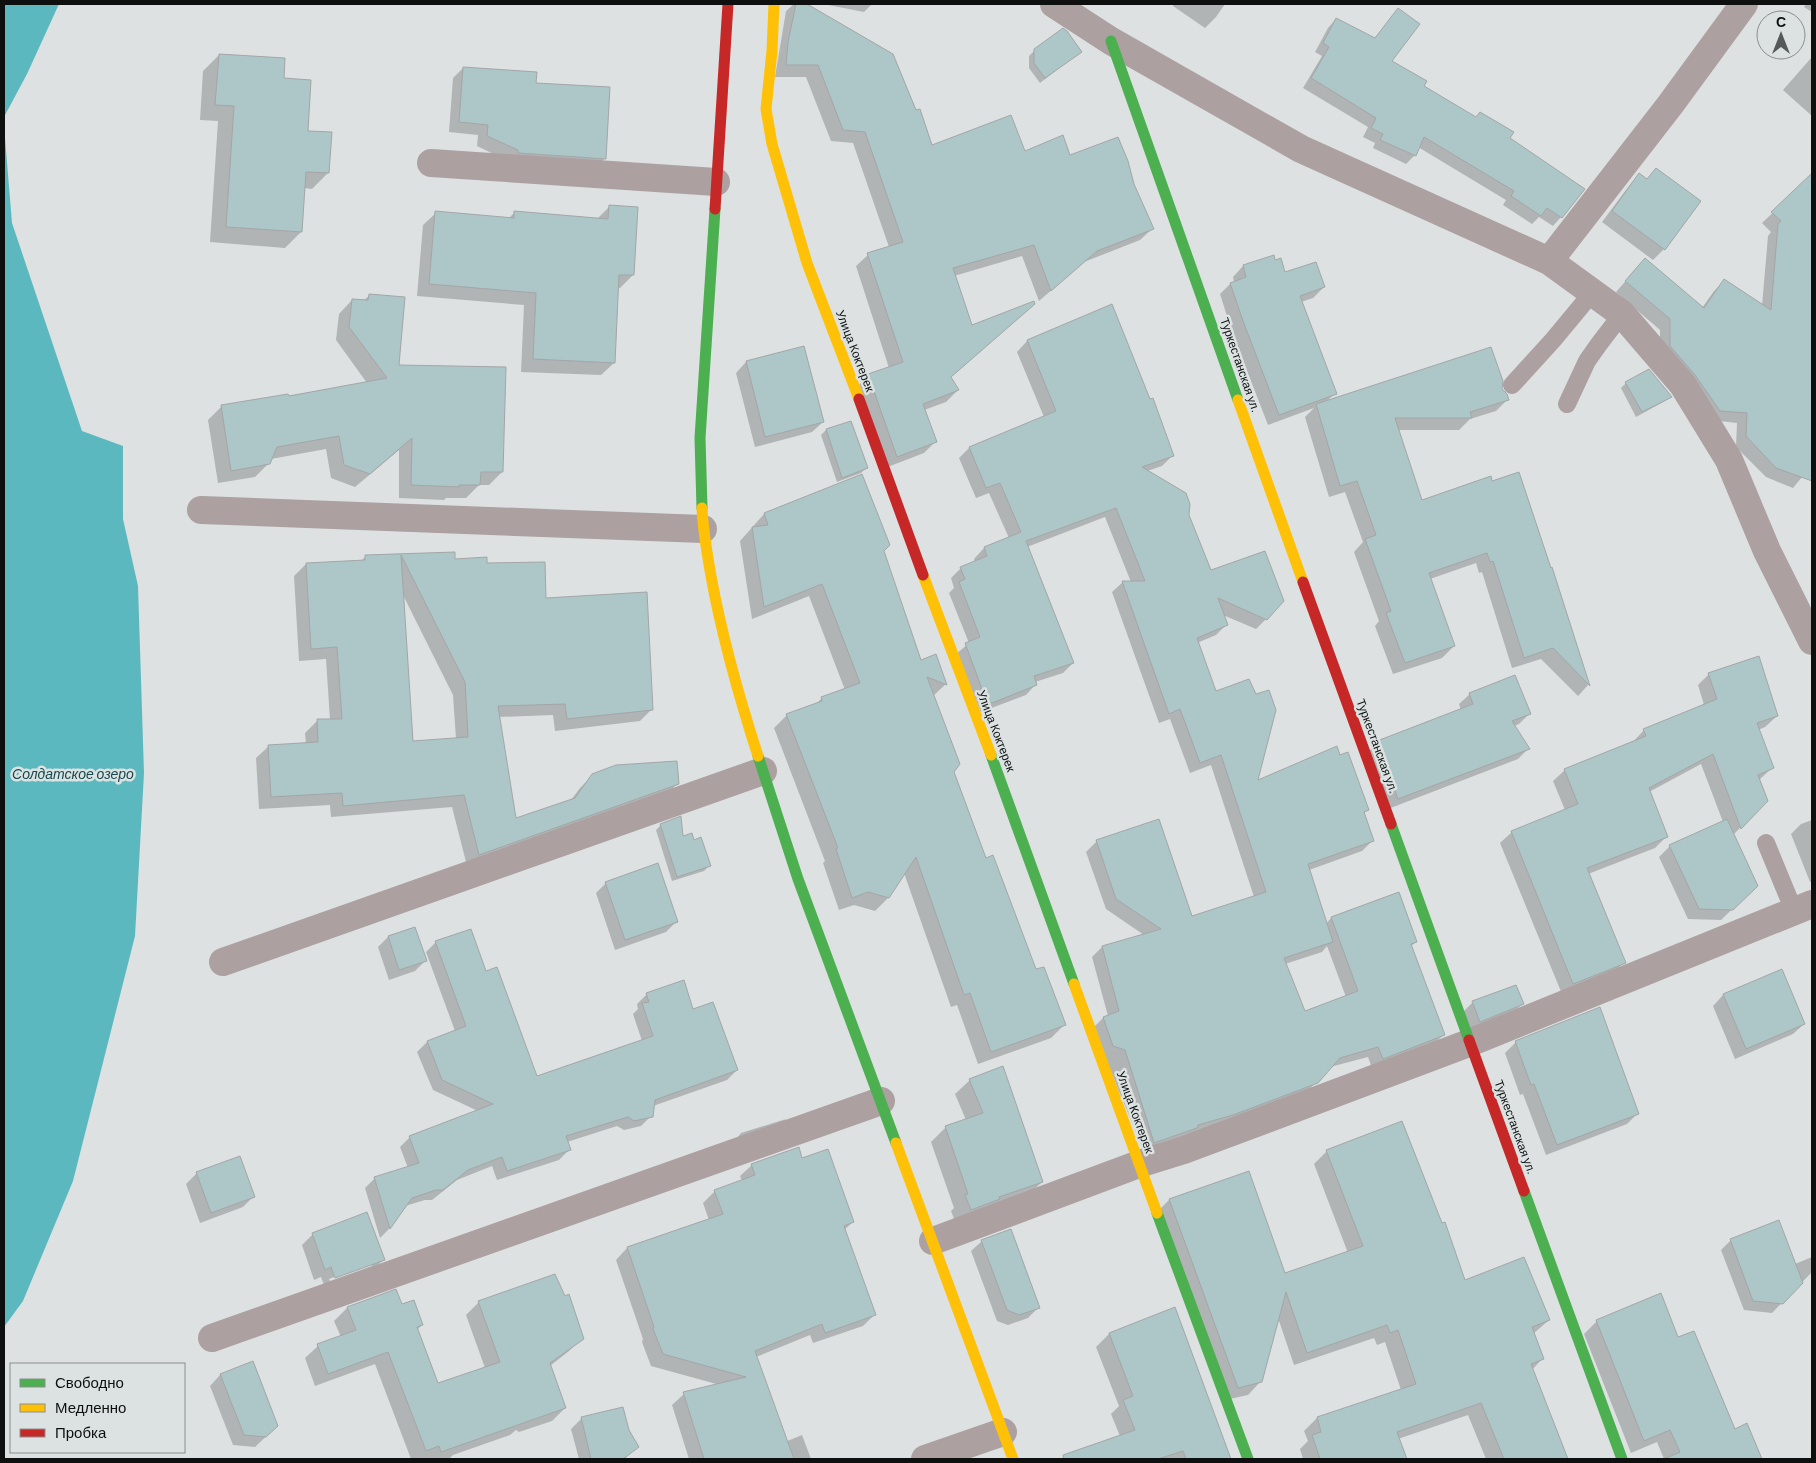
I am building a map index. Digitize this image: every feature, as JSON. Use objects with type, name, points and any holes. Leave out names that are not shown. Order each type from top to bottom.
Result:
[{"type":"street","points":[[728,4],[700,438],[703,529],[716,605],[739,698],[798,879],[1013,1459]]},
{"type":"street","name":"Улица Коктерек","points":[[774,4],[772,51],[766,109],[774,153],[807,263],[1017,825],[1248,1459]]},
{"type":"street","points":[[1054,4],[1111,41],[1301,149],[1549,261],[1622,314],[1683,385],[1729,460],[1767,551],[1812,641]]},
{"type":"street","points":[[1549,261],[1658,120],[1744,4]]},
{"type":"street","name":"Туркестанская ул.","points":[[1111,41],[1288,544],[1622,1459]]},
{"type":"street","points":[[431,163],[716,182]]},
{"type":"street","points":[[201,510],[703,529]]},
{"type":"street","points":[[222,962],[763,771]]},
{"type":"street","points":[[933,1241],[1139,1164],[1184,1150],[1469,1042],[1803,908]]},
{"type":"street","points":[[212,1338],[881,1101]]},
{"type":"street","points":[[925,1459],[1003,1432]]},
{"type":"lane","points":[[1512,385],[1554,340],[1592,293]]},
{"type":"lane","points":[[1566,404],[1587,361],[1622,314]]},
{"type":"lane","points":[[1766,843],[1803,908]]},
{"type":"water","points":[[4,4],[59,4],[27,74],[4,117]]},
{"type":"water","name":"Солдатское озеро","points":[[4,126],[12,223],[82,431],[123,446],[123,519],[138,586],[144,773],[135,936],[73,1181],[23,1301],[4,1327]]},
{"type":"building","points":[[796,4],[807,4],[893,54],[916,110],[920,109],[932,145],[1011,115],[1025,151],[1063,135],[1070,155],[1118,137],[1128,161],[1134,184],[1154,229],[1097,251],[1051,291],[1034,245],[953,268],[972,325],[1034,301],[1035,304],[951,377],[959,390],[923,404],[937,442],[897,457],[868,374],[903,362],[867,253],[903,242],[865,132],[843,130],[818,65],[786,65],[788,42]]},
{"type":"building","points":[[1398,8],[1420,24],[1392,61],[1427,81],[1424,86],[1476,117],[1480,112],[1514,132],[1510,138],[1585,189],[1562,218],[1547,208],[1541,216],[1511,196],[1514,191],[1424,137],[1416,156],[1380,140],[1383,134],[1371,128],[1376,118],[1311,78],[1329,47],[1323,43],[1336,18],[1375,38]]},
{"type":"building","points":[[1063,28],[1082,52],[1045,78],[1034,63],[1034,49]]},
{"type":"building","points":[[219,54],[285,58],[284,78],[311,80],[308,131],[332,132],[329,173],[306,172],[302,232],[226,227],[234,106],[215,105]]},
{"type":"building","points":[[463,67],[537,72],[536,83],[610,87],[606,159],[518,153],[518,150],[487,136],[488,125],[459,122]]},
{"type":"building","points":[[1656,168],[1701,201],[1665,250],[1612,211],[1639,173],[1647,179]]},
{"type":"building","points":[[1812,173],[1812,481],[1776,468],[1746,436],[1747,413],[1720,411],[1695,375],[1670,346],[1670,319],[1625,281],[1645,258],[1704,308],[1724,279],[1771,310],[1778,224],[1781,221],[1771,212]]},
{"type":"building","points":[[609,205],[638,207],[634,275],[619,275],[615,363],[533,359],[536,293],[429,284],[435,211],[514,218],[514,211],[608,219]]},
{"type":"building","points":[[1274,255],[1275,260],[1281,258],[1285,272],[1316,262],[1325,287],[1300,296],[1337,394],[1279,415],[1230,283],[1246,277],[1243,265]]},
{"type":"building","points":[[369,294],[405,297],[399,365],[506,367],[503,472],[481,472],[480,485],[459,485],[459,487],[411,485],[412,438],[370,474],[344,465],[339,436],[277,447],[270,464],[231,471],[221,405],[288,394],[289,396],[387,378],[349,327],[352,299],[368,300]]},
{"type":"building","points":[[1112,304],[1150,399],[1153,398],[1174,456],[1142,467],[1186,493],[1190,504],[1189,515],[1211,570],[1265,551],[1284,601],[1267,620],[1218,598],[1228,625],[1197,638],[1216,691],[1249,679],[1256,694],[1269,690],[1276,710],[1258,780],[1337,746],[1340,755],[1348,752],[1369,810],[1364,812],[1374,841],[1308,864],[1333,942],[1284,958],[1305,1011],[1358,991],[1331,917],[1399,892],[1417,942],[1411,944],[1445,1035],[1383,1059],[1378,1047],[1340,1058],[1318,1083],[1233,1115],[1198,1125],[1197,1128],[1154,1143],[1125,1050],[1113,1046],[1103,1017],[1119,1011],[1102,946],[1161,929],[1116,899],[1096,840],[1159,819],[1192,916],[1266,892],[1221,755],[1200,763],[1180,709],[1169,714],[1122,581],[1145,581],[1116,508],[1026,541],[1074,663],[1034,676],[1037,685],[992,703],[986,700],[965,643],[980,637],[959,582],[965,579],[960,567],[987,556],[984,547],[1021,532],[1000,483],[986,488],[969,447],[1056,411],[1027,340]]},
{"type":"building","points":[[804,346],[824,422],[765,437],[746,361]]},
{"type":"building","points":[[1491,347],[1503,381],[1502,389],[1507,394],[1509,400],[1470,412],[1472,418],[1395,418],[1422,500],[1491,476],[1492,481],[1519,472],[1590,686],[1553,648],[1524,658],[1493,561],[1490,562],[1487,553],[1429,573],[1455,646],[1405,663],[1386,613],[1391,611],[1365,539],[1376,535],[1357,481],[1340,486],[1316,404]]},
{"type":"building","points":[[1649,369],[1672,397],[1642,412],[1625,382]]},
{"type":"building","points":[[851,421],[868,468],[842,478],[826,429]]},
{"type":"building","points":[[862,474],[890,545],[884,551],[921,660],[936,654],[947,685],[927,677],[960,764],[954,772],[986,858],[993,855],[1036,969],[1044,967],[1066,1025],[991,1052],[970,993],[964,995],[916,857],[889,898],[868,892],[852,898],[836,849],[838,848],[786,714],[822,701],[821,697],[860,683],[822,584],[764,607],[752,527],[768,525],[764,513]]},
{"type":"building","points":[[455,552],[455,559],[487,557],[487,563],[545,562],[546,598],[647,592],[653,710],[567,719],[565,704],[498,706],[516,818],[575,798],[592,774],[616,765],[677,761],[679,784],[479,855],[464,795],[343,806],[342,793],[271,797],[268,745],[318,742],[317,719],[342,719],[337,647],[311,649],[306,563],[365,560],[365,555]],"holes":[[[401,555],[465,682],[468,737],[413,741]]]},
{"type":"building","points":[[1759,656],[1778,716],[1757,723],[1774,768],[1758,775],[1768,801],[1741,829],[1713,754],[1649,788],[1668,837],[1587,868],[1626,963],[1573,984],[1511,831],[1578,804],[1564,769],[1646,736],[1643,729],[1717,699],[1708,673]]},
{"type":"building","points":[[1515,675],[1531,714],[1512,721],[1530,749],[1398,799],[1377,741],[1473,704],[1469,693]]},
{"type":"building","points":[[681,816],[683,836],[692,833],[694,840],[701,837],[711,866],[677,877],[660,824]]},
{"type":"building","points":[[1727,819],[1758,886],[1733,910],[1699,909],[1669,845]]},
{"type":"building","points":[[658,863],[678,922],[625,940],[605,882]]},
{"type":"building","points":[[415,927],[427,961],[399,970],[388,936]]},
{"type":"building","points":[[471,929],[486,971],[497,967],[537,1076],[653,1036],[642,1003],[649,1002],[646,993],[684,980],[693,1009],[713,1002],[738,1070],[655,1100],[653,1117],[634,1121],[628,1117],[566,1136],[571,1150],[507,1171],[502,1157],[468,1170],[443,1190],[436,1190],[412,1198],[390,1229],[374,1177],[419,1163],[409,1136],[493,1104],[442,1080],[427,1041],[466,1026],[435,941]]},
{"type":"building","points":[[1782,969],[1805,1024],[1746,1049],[1723,994]]},
{"type":"building","points":[[1516,985],[1524,1004],[1480,1022],[1472,1001]]},
{"type":"building","points":[[1600,1007],[1639,1114],[1557,1145],[1534,1084],[1531,1085],[1515,1041]]},
{"type":"building","points":[[1003,1066],[1043,1182],[999,1197],[1000,1199],[971,1210],[965,1195],[968,1194],[945,1126],[983,1113],[969,1079]]},
{"type":"building","points":[[1402,1121],[1442,1223],[1445,1222],[1465,1280],[1524,1257],[1550,1320],[1532,1327],[1544,1359],[1531,1364],[1568,1459],[1504,1459],[1481,1403],[1397,1432],[1407,1459],[1320,1459],[1312,1435],[1321,1432],[1317,1417],[1416,1384],[1398,1330],[1390,1333],[1387,1325],[1307,1353],[1286,1292],[1262,1382],[1238,1388],[1169,1199],[1249,1171],[1285,1273],[1363,1246],[1326,1150]]},
{"type":"building","points":[[799,1147],[802,1158],[828,1149],[854,1222],[844,1226],[876,1315],[825,1333],[822,1324],[755,1351],[794,1459],[704,1459],[683,1392],[746,1377],[663,1354],[653,1329],[654,1327],[627,1247],[723,1214],[714,1190],[755,1175],[751,1164]]},
{"type":"building","points":[[240,1156],[255,1197],[211,1213],[196,1172]]},
{"type":"building","points":[[367,1212],[385,1260],[335,1278],[331,1267],[325,1270],[312,1233]]},
{"type":"building","points":[[1779,1220],[1803,1283],[1783,1304],[1753,1301],[1730,1239]]},
{"type":"building","points":[[1011,1229],[1040,1308],[1019,1315],[1007,1310],[981,1240]]},
{"type":"building","points":[[555,1274],[565,1296],[569,1294],[584,1339],[550,1363],[566,1408],[441,1452],[439,1446],[426,1451],[388,1352],[328,1374],[317,1344],[356,1330],[347,1307],[396,1289],[402,1304],[414,1300],[423,1325],[417,1327],[438,1383],[500,1362],[478,1301]]},
{"type":"building","points":[[1661,1293],[1678,1337],[1694,1331],[1735,1429],[1747,1423],[1762,1459],[1664,1459],[1680,1452],[1670,1430],[1644,1441],[1596,1320]]},
{"type":"building","points":[[1175,1307],[1231,1459],[1186,1459],[1183,1451],[1158,1459],[1064,1459],[1063,1455],[1135,1430],[1123,1400],[1133,1396],[1109,1333]]},
{"type":"building","points":[[253,1361],[278,1426],[266,1437],[244,1435],[220,1374]]},
{"type":"building","points":[[623,1407],[629,1430],[639,1447],[623,1459],[591,1459],[581,1417]]},
{"type":"traffic: fast","points":[[1111,41],[1238,400]]},
{"type":"traffic: fast","points":[[702,508],[700,438],[715,209]]},
{"type":"traffic: fast","points":[[991,755],[1074,984]]},
{"type":"traffic: fast","points":[[758,756],[798,879],[896,1143]]},
{"type":"traffic: fast","points":[[1391,824],[1469,1040]]},
{"type":"traffic: fast","points":[[1524,1191],[1622,1459]]},
{"type":"traffic: fast","points":[[1157,1213],[1248,1459]]},
{"type":"traffic: slow","points":[[774,4],[772,51],[766,109],[772,144],[807,263],[859,399]]},
{"type":"traffic: slow","points":[[1238,400],[1303,582]]},
{"type":"traffic: slow","points":[[702,508],[711,576],[720,622],[758,756]]},
{"type":"traffic: slow","points":[[923,575],[991,755]]},
{"type":"traffic: slow","points":[[1074,984],[1157,1213]]},
{"type":"traffic: slow","points":[[896,1143],[1013,1459]]},
{"type":"traffic: jam","points":[[715,209],[728,4]]},
{"type":"traffic: jam","points":[[859,399],[923,575]]},
{"type":"traffic: jam","points":[[1303,582],[1391,824]]},
{"type":"traffic: jam","points":[[1469,1040],[1524,1191]]}]
